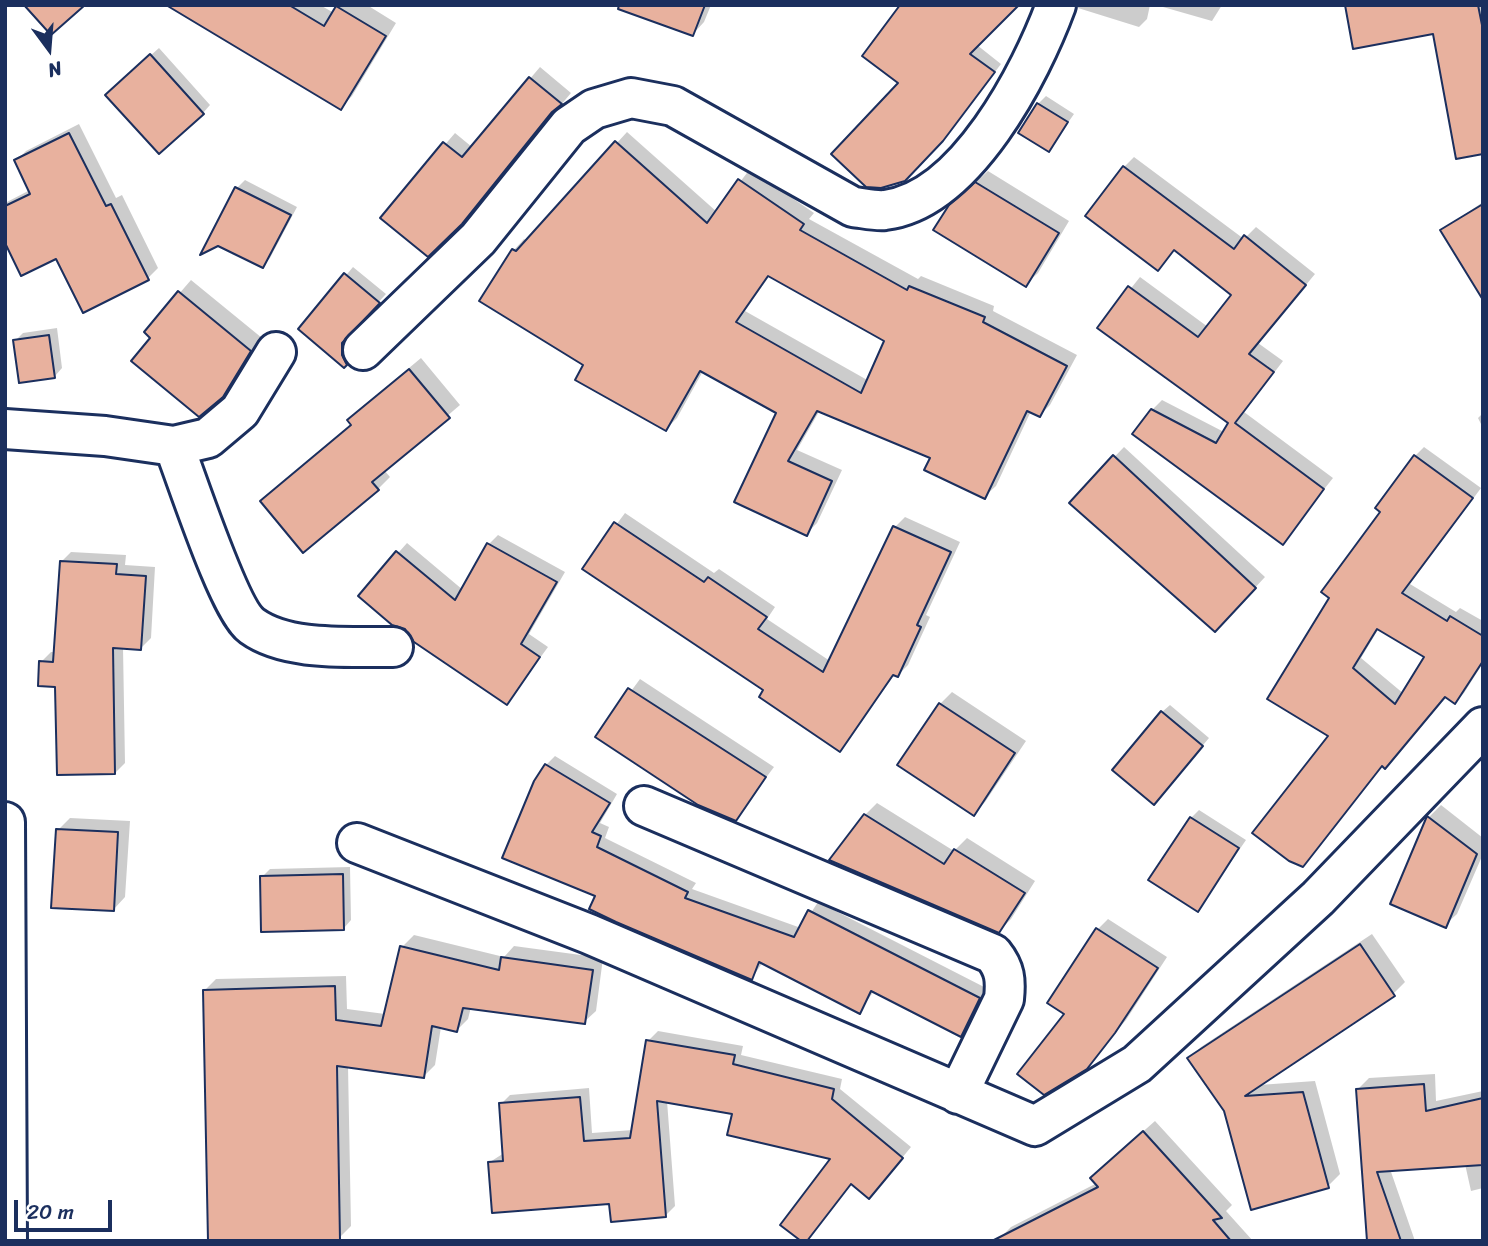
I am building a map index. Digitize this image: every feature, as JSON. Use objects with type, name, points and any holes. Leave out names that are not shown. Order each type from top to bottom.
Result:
[{"type":"street","points":[[363,350],[478,239],[569,126],[594,109],[631,99],[673,106],[853,207],[885,210],[912,202],[936,187],[994,127],[1034,59],[1056,5]]},
{"type":"street","points":[[5,429],[105,436],[174,446],[208,438],[240,411],[276,352]]},
{"type":"street","points":[[174,446],[230,596],[251,626],[296,644],[393,647]]},
{"type":"street","points":[[358,843],[589,934],[1035,1126],[1138,1064],[1318,898],[1483,727]]},
{"type":"street","points":[[644,806],[993,954],[1003,966],[1006,982],[1004,999],[958,1094]]},
{"type":"street","points":[[5,822],[7,1241]]},
{"type":"building","points":[[24,5],[85,5],[51,35]]},
{"type":"building","points":[[166,5],[289,5],[324,26],[336,6],[386,36],[341,110]]},
{"type":"building","points":[[619,5],[705,5],[693,36],[618,9]]},
{"type":"building","points":[[900,5],[1019,5],[970,54],[995,72],[943,141],[905,181],[881,188],[866,187],[831,154],[898,83],[862,56]]},
{"type":"building","points":[[1345,5],[1478,5],[1483,30],[1483,154],[1456,159],[1433,34],[1353,49]]},
{"type":"building","points":[[150,54],[204,114],[159,154],[105,95]]},
{"type":"building","points":[[529,77],[562,104],[552,112],[462,224],[428,257],[380,218],[443,142],[462,157]]},
{"type":"building","points":[[1037,103],[1068,122],[1049,152],[1018,133]]},
{"type":"building","points":[[69,133],[106,206],[111,204],[149,280],[83,313],[56,259],[21,276],[5,243],[5,206],[30,194],[14,160]]},
{"type":"building","points":[[615,141],[707,223],[738,179],[804,224],[800,230],[907,290],[909,286],[985,317],[983,322],[1067,366],[1040,417],[1027,411],[985,499],[924,470],[930,458],[817,411],[788,461],[832,481],[807,536],[734,502],[776,413],[700,371],[666,431],[575,380],[583,365],[479,301],[512,249],[516,251]],"holes":[[[768,276],[884,341],[861,393],[736,322]]]},
{"type":"building","points":[[1123,166],[1234,249],[1244,235],[1306,285],[1249,354],[1274,372],[1235,423],[1324,489],[1283,545],[1132,434],[1151,409],[1216,443],[1228,423],[1097,328],[1128,286],[1198,337],[1231,295],[1174,250],[1158,271],[1085,216]]},
{"type":"building","points":[[975,182],[1059,233],[1026,287],[933,230],[949,205]]},
{"type":"building","points":[[235,187],[291,215],[263,268],[218,246],[200,255]]},
{"type":"building","points":[[1483,204],[1483,300],[1440,230]]},
{"type":"building","points":[[344,273],[380,303],[342,343],[342,355],[347,365],[344,368],[298,329]]},
{"type":"building","points":[[178,291],[251,351],[223,397],[199,417],[131,361],[150,338],[144,332]]},
{"type":"building","points":[[49,335],[55,378],[19,383],[13,340]]},
{"type":"building","points":[[409,369],[450,418],[372,482],[379,490],[303,553],[260,501],[351,425],[347,420]]},
{"type":"building","points":[[1113,455],[1256,588],[1215,632],[1069,503]]},
{"type":"building","points":[[1414,455],[1473,498],[1402,593],[1447,621],[1450,616],[1483,636],[1483,661],[1455,704],[1445,697],[1385,769],[1382,766],[1303,867],[1289,861],[1252,833],[1328,736],[1267,699],[1329,598],[1321,592],[1380,512],[1375,508]],"holes":[[[1377,629],[1424,657],[1395,704],[1353,668]]]},
{"type":"building","points":[[614,522],[704,582],[708,577],[767,617],[758,629],[823,672],[893,526],[951,552],[917,625],[921,627],[898,677],[893,675],[840,752],[759,697],[763,690],[582,569]]},
{"type":"building","points":[[487,543],[557,582],[521,644],[540,657],[507,705],[414,642],[405,629],[392,625],[358,596],[396,551],[455,600]]},
{"type":"building","points":[[60,561],[117,564],[116,574],[146,576],[141,650],[113,648],[115,774],[57,775],[55,687],[38,686],[39,661],[53,662]]},
{"type":"building","points":[[628,688],[766,777],[736,821],[698,805],[595,737]]},
{"type":"building","points":[[939,703],[1015,753],[974,816],[897,765]]},
{"type":"building","points":[[1161,711],[1203,746],[1154,805],[1112,770]]},
{"type":"building","points":[[545,764],[610,803],[592,832],[601,836],[597,847],[688,892],[685,898],[794,937],[808,910],[980,998],[961,1037],[871,991],[860,1014],[759,962],[752,980],[589,909],[595,896],[502,858],[534,781]]},
{"type":"building","points":[[864,814],[944,864],[954,849],[1025,893],[999,933],[829,860]]},
{"type":"building","points":[[1427,816],[1477,854],[1446,928],[1390,904]]},
{"type":"building","points":[[1190,817],[1239,848],[1198,912],[1148,880]]},
{"type":"building","points":[[56,829],[118,832],[114,911],[51,908]]},
{"type":"building","points":[[343,874],[344,930],[261,932],[260,876]]},
{"type":"building","points":[[1096,928],[1158,968],[1115,1033],[1087,1069],[1044,1095],[1017,1074],[1064,1014],[1047,1003]]},
{"type":"building","points":[[1360,944],[1395,996],[1245,1096],[1303,1092],[1329,1188],[1251,1210],[1224,1111],[1187,1058]]},
{"type":"building","points":[[400,946],[499,970],[501,957],[593,970],[585,1024],[463,1008],[457,1032],[432,1026],[424,1078],[337,1066],[340,1240],[208,1241],[203,990],[335,986],[336,1020],[381,1026]]},
{"type":"building","points":[[646,1040],[735,1055],[733,1064],[834,1089],[832,1099],[903,1158],[869,1199],[851,1184],[807,1241],[801,1241],[780,1225],[830,1159],[727,1135],[732,1114],[657,1101],[666,1217],[611,1222],[609,1204],[492,1213],[488,1162],[503,1161],[499,1103],[580,1097],[584,1141],[630,1138]]},
{"type":"building","points":[[1424,1084],[1426,1111],[1483,1098],[1483,1165],[1377,1172],[1401,1241],[1367,1241],[1356,1089]]},
{"type":"building","points":[[1143,1131],[1222,1218],[1213,1220],[1231,1241],[992,1241],[1098,1187],[1090,1178]]}]
